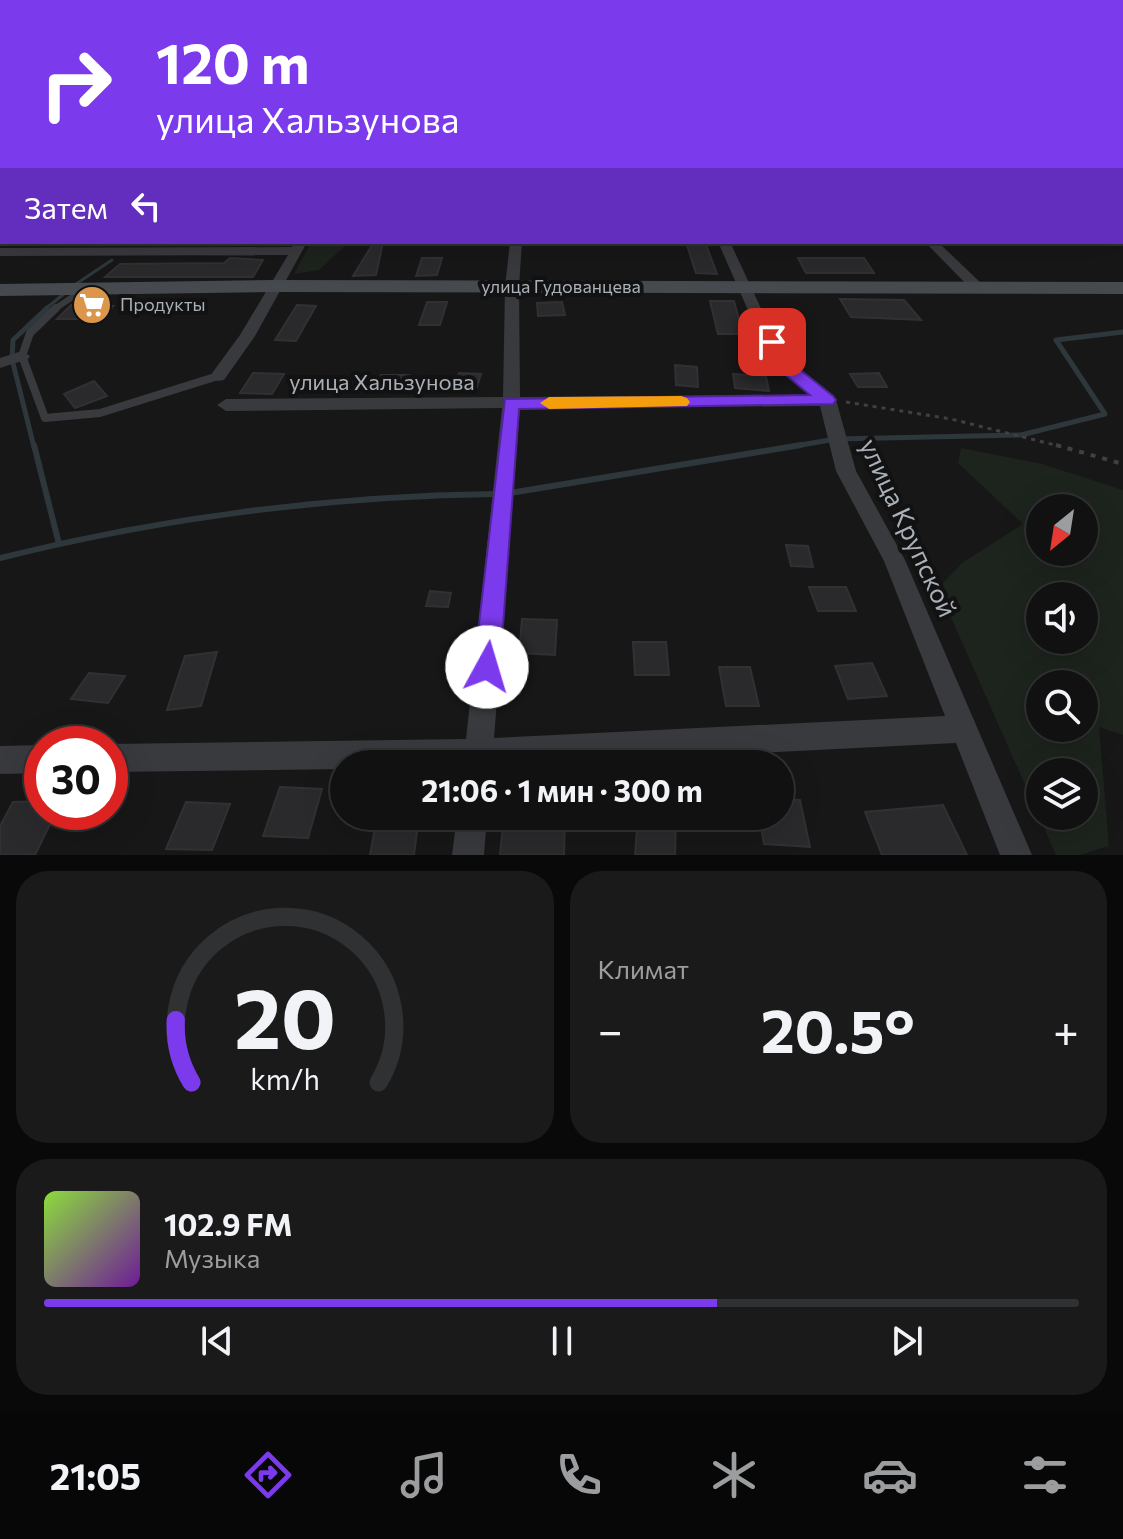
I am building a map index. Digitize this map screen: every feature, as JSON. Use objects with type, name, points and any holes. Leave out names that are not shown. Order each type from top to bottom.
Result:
[{"type":"street","points":[[64,252],[74,244]]},
{"type":"street","points":[[479,750],[511,403],[512,287],[516,244]]},
{"type":"street","points":[[725,244],[744,288],[786,367],[827,400]]},
{"type":"street","points":[[933,244],[978,288]]},
{"type":"street","points":[[0,252],[239,252],[299,247]]},
{"type":"street","points":[[218,376],[247,336],[299,247]]},
{"type":"street","name":"улица Гудованцева","points":[[0,290],[274,286],[1123,288]]},
{"type":"street","points":[[0,363],[22,356]]},
{"type":"street","name":"улица Хальзунова","points":[[226,405],[827,400]]},
{"type":"street","name":"улица Крупской","points":[[827,400],[846,471],[894,560],[1016,855]]},
{"type":"street","points":[[613,750],[966,729]]},
{"type":"street","points":[[128,758],[330,758]]},
{"type":"street","points":[[0,760],[24,759]]},
{"type":"street","points":[[468,855],[471,830]]},
{"type":"lane","points":[[86,289],[31,327],[22,356],[45,418],[100,413],[218,376]]},
{"type":"path","points":[[827,400],[898,408],[1042,440],[1123,464]]},
{"type":"shaded area","points":[[310,244],[347,244],[319,270],[294,274]]},
{"type":"shaded area","points":[[961,448],[1042,464],[1123,490],[1123,735],[1099,727],[1109,846],[1080,855],[1056,855],[1045,830],[1098,830],[1098,758],[1026,758],[1026,787],[938,588],[962,563],[1023,524],[958,463]]},
{"type":"building","points":[[373,244],[383,244],[376,275],[353,276]]},
{"type":"building","points":[[687,244],[706,244],[717,274],[696,273]]},
{"type":"building","points":[[230,258],[263,260],[253,277],[105,277],[120,264],[224,263]]},
{"type":"building","points":[[422,258],[442,258],[437,275],[416,276]]},
{"type":"building","points":[[798,258],[864,258],[874,273],[806,273]]},
{"type":"building","points":[[840,299],[904,300],[921,320],[851,317]]},
{"type":"building","points":[[710,301],[734,301],[743,334],[718,334]]},
{"type":"building","points":[[427,302],[447,302],[440,325],[419,325]]},
{"type":"building","points":[[562,302],[565,315],[538,316],[537,303]]},
{"type":"building","points":[[71,305],[113,306],[100,319],[57,319]]},
{"type":"building","points":[[297,305],[316,306],[296,341],[275,340]]},
{"type":"building","points":[[675,365],[697,367],[698,387],[676,385]]},
{"type":"building","points":[[253,373],[284,374],[272,394],[240,393]]},
{"type":"building","points":[[459,373],[481,374],[476,390],[454,389]]},
{"type":"building","points":[[879,373],[887,387],[858,387],[850,374]]},
{"type":"building","points":[[733,374],[766,376],[769,391],[735,388]]},
{"type":"building","points":[[381,375],[409,375],[405,390],[375,390]]},
{"type":"building","points":[[94,381],[107,396],[75,408],[64,394]]},
{"type":"building","points":[[786,545],[808,546],[813,567],[791,566]]},
{"type":"building","points":[[809,587],[846,587],[856,611],[818,611]]},
{"type":"building","points":[[430,591],[451,593],[448,607],[426,606]]},
{"type":"building","points":[[522,619],[557,620],[555,655],[519,653]]},
{"type":"building","points":[[633,642],[666,642],[669,675],[635,675]]},
{"type":"building","points":[[217,652],[201,706],[167,710],[185,656]]},
{"type":"building","points":[[872,663],[887,696],[848,699],[835,666]]},
{"type":"building","points":[[719,667],[750,667],[759,706],[726,706]]},
{"type":"building","points":[[89,673],[125,676],[108,703],[71,699]]},
{"type":"building","points":[[280,787],[322,789],[308,838],[263,836]]},
{"type":"building","points":[[794,800],[800,800],[810,847],[764,844],[762,830],[794,830]]},
{"type":"building","points":[[13,802],[24,802],[24,830],[47,830],[35,855],[0,855],[0,826]]},
{"type":"building","points":[[186,802],[230,804],[212,850],[166,849]]},
{"type":"building","points":[[943,805],[967,855],[882,855],[865,812]]},
{"type":"building","points":[[374,830],[417,830],[414,855],[370,855]]},
{"type":"building","points":[[503,830],[565,830],[564,855],[500,855]]},
{"type":"building","points":[[637,830],[676,830],[675,855],[635,855]]},
{"type":"waterway","points":[[73,286],[112,260]]},
{"type":"waterway","points":[[44,310],[65,293]]},
{"type":"waterway","points":[[34,447],[12,359],[13,340],[47,308]]},
{"type":"waterway","points":[[793,446],[836,439],[1021,435],[1105,414],[1056,340],[1123,332]]},
{"type":"waterway","points":[[34,445],[59,544]]},
{"type":"waterway","points":[[793,446],[801,445]]},
{"type":"waterway","points":[[510,493],[793,446]]},
{"type":"waterway","points":[[0,558],[122,531],[246,512],[371,499],[496,494]]},
{"type":"slow traffic","points":[[549,403],[681,402]]},
{"type":"place","name":"Продукты","points":[[92,305]]},
{"type":"route","points":[[487,667],[511,403],[827,400],[786,367],[772,342]]}]
